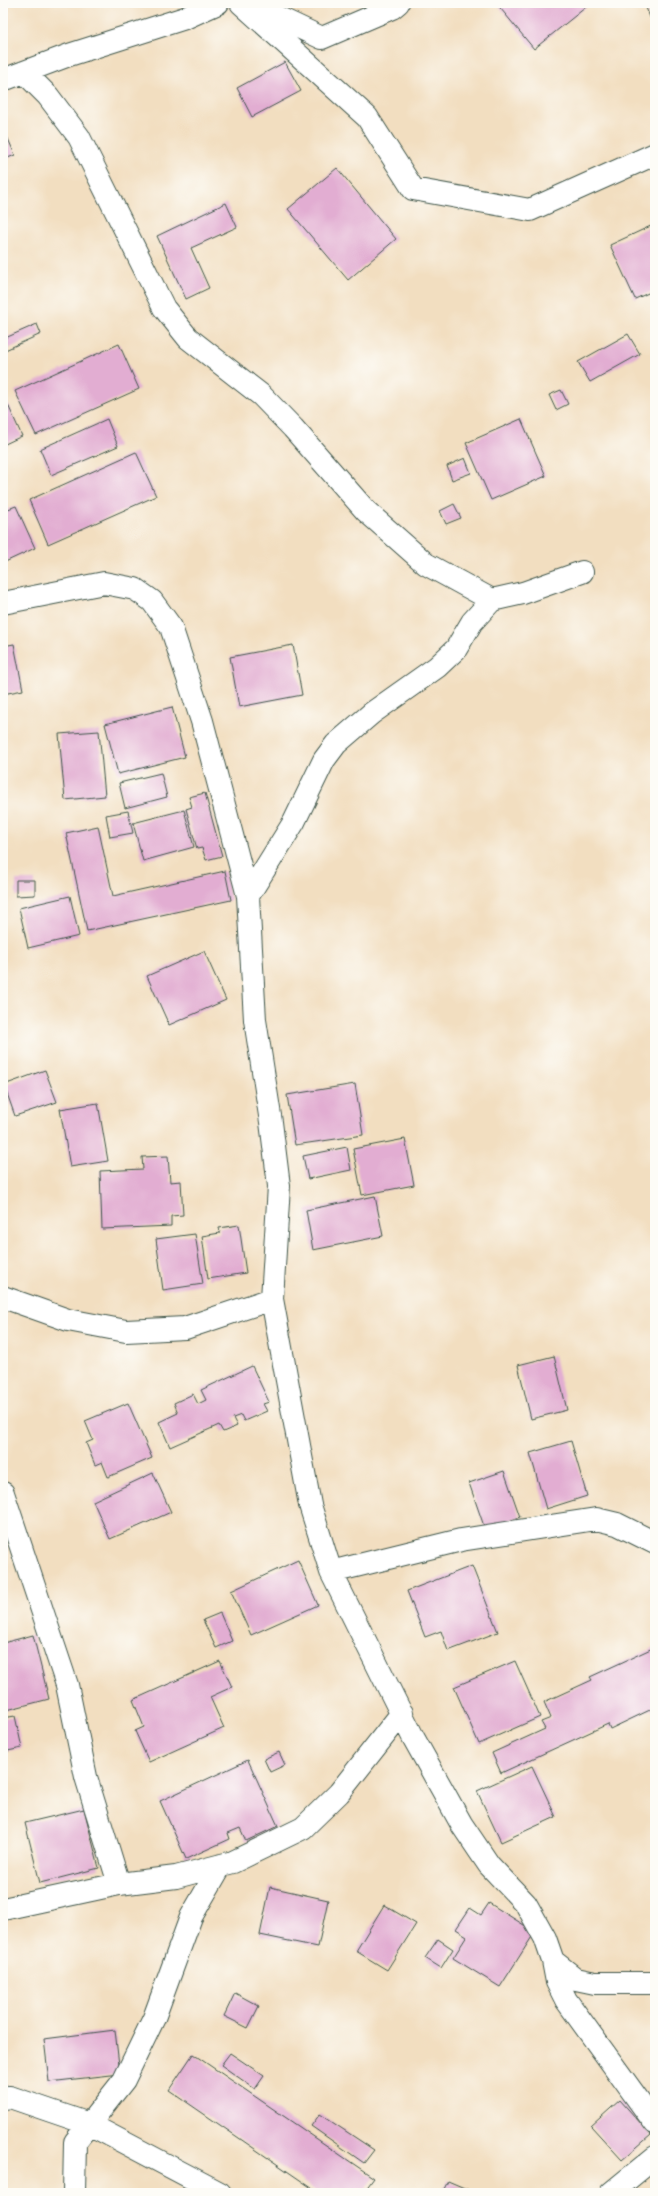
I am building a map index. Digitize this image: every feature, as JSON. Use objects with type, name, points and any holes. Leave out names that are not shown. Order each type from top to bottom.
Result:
[{"type":"street","points":[[3,80],[69,55],[185,18],[218,3]]},
{"type":"street","points":[[241,3],[367,117],[413,189],[530,210],[655,154]]},
{"type":"street","points":[[248,3],[322,38],[392,8],[398,3]]},
{"type":"street","points":[[24,72],[48,96],[79,137],[164,308],[188,338],[261,395],[293,428],[366,511],[426,564],[492,600]]},
{"type":"street","points":[[248,896],[294,822],[324,760],[336,744],[372,713],[437,667],[456,649],[472,622],[492,600],[523,594],[582,572]]},
{"type":"street","points":[[3,604],[104,583],[135,589],[152,601],[171,626],[202,721],[248,896],[255,1020],[271,1122],[278,1186],[272,1299],[310,1505],[330,1572],[402,1713],[462,1825],[489,1865],[526,1904],[544,1938],[553,1961],[557,1982],[566,2000],[655,2123]]},
{"type":"street","points":[[3,1296],[68,1320],[126,1331],[185,1328],[272,1299]]},
{"type":"street","points":[[3,1492],[67,1685],[86,1777],[119,1884]]},
{"type":"street","points":[[330,1572],[366,1565],[461,1540],[596,1519],[617,1524],[655,1543]]},
{"type":"street","points":[[3,1909],[119,1884],[176,1877],[233,1862],[303,1828],[339,1793],[402,1713]]},
{"type":"street","points":[[74,2193],[75,2142],[124,2080],[154,2018],[191,1916],[221,1865]]},
{"type":"street","points":[[553,1961],[576,1979],[595,1983],[655,1983]]},
{"type":"street","points":[[3,2098],[10,2097],[89,2124],[220,2193]]},
{"type":"street","points":[[611,2193],[655,2157]]},
{"type":"building","points":[[496,3],[591,3],[534,49]]},
{"type":"building","points":[[644,3],[655,3],[655,29]]},
{"type":"building","points":[[285,62],[301,91],[252,117],[237,88]]},
{"type":"building","points":[[3,127],[15,155],[3,160]]},
{"type":"building","points":[[337,168],[396,239],[348,280],[288,209]]},
{"type":"building","points":[[226,203],[237,227],[191,248],[209,288],[186,299],[157,236]]},
{"type":"building","points":[[655,224],[655,290],[635,299],[610,245]]},
{"type":"building","points":[[37,324],[41,334],[3,351],[3,339]]},
{"type":"building","points":[[628,334],[640,354],[590,382],[578,362]]},
{"type":"building","points":[[119,344],[139,389],[36,435],[15,391]]},
{"type":"building","points":[[561,390],[568,404],[556,410],[549,395]]},
{"type":"building","points":[[3,394],[22,436],[3,445]]},
{"type":"building","points":[[107,419],[118,446],[51,475],[40,449]]},
{"type":"building","points":[[521,419],[546,476],[491,500],[466,443]]},
{"type":"building","points":[[136,452],[156,496],[48,544],[29,500]]},
{"type":"building","points":[[465,458],[471,473],[452,480],[447,466]]},
{"type":"building","points":[[454,504],[461,518],[446,524],[440,511]]},
{"type":"building","points":[[16,506],[35,548],[3,563],[3,511]]},
{"type":"building","points":[[14,644],[23,690],[3,694],[3,646]]},
{"type":"building","points":[[293,645],[302,695],[239,707],[230,657]]},
{"type":"building","points":[[172,707],[185,757],[118,774],[105,724]]},
{"type":"building","points":[[99,731],[105,796],[65,800],[59,734]]},
{"type":"building","points":[[161,773],[167,797],[125,808],[119,783]]},
{"type":"building","points":[[205,793],[222,856],[206,860],[202,848],[197,849],[186,809],[192,807],[189,797]]},
{"type":"building","points":[[184,810],[194,847],[143,861],[133,823]]},
{"type":"building","points":[[128,811],[133,833],[110,837],[106,815]]},
{"type":"building","points":[[98,826],[113,896],[225,871],[231,900],[87,931],[66,833]]},
{"type":"building","points":[[16,880],[35,880],[35,895],[16,896]]},
{"type":"building","points":[[70,896],[79,936],[28,948],[19,908]]},
{"type":"building","points":[[204,951],[226,1000],[169,1025],[147,976]]},
{"type":"building","points":[[45,1070],[57,1102],[15,1116],[4,1085]]},
{"type":"building","points":[[355,1084],[363,1135],[295,1145],[287,1095]]},
{"type":"building","points":[[98,1103],[108,1161],[70,1167],[60,1109]]},
{"type":"building","points":[[405,1139],[414,1185],[362,1195],[353,1149]]},
{"type":"building","points":[[347,1147],[351,1170],[308,1179],[303,1156]]},
{"type":"building","points":[[168,1156],[170,1182],[181,1181],[183,1215],[171,1216],[171,1226],[102,1229],[100,1171],[143,1169],[142,1157]]},
{"type":"building","points":[[375,1196],[383,1236],[313,1250],[306,1210]]},
{"type":"building","points":[[239,1225],[246,1273],[208,1279],[202,1236],[220,1233],[219,1228]]},
{"type":"building","points":[[195,1234],[203,1284],[163,1290],[156,1239]]},
{"type":"building","points":[[554,1356],[567,1410],[531,1419],[518,1365]]},
{"type":"building","points":[[252,1366],[269,1402],[263,1404],[267,1411],[244,1421],[241,1415],[233,1418],[237,1426],[223,1432],[219,1425],[170,1447],[159,1422],[178,1413],[174,1403],[193,1394],[198,1404],[206,1400],[201,1390]]},
{"type":"building","points":[[128,1403],[152,1458],[108,1477],[102,1462],[95,1465],[86,1443],[93,1440],[85,1421]]},
{"type":"building","points":[[571,1441],[587,1496],[546,1509],[530,1453]]},
{"type":"building","points":[[655,1441],[655,1456],[651,1442]]},
{"type":"building","points":[[504,1471],[520,1517],[485,1529],[469,1483]]},
{"type":"building","points":[[153,1473],[171,1512],[110,1539],[93,1501]]},
{"type":"building","points":[[298,1560],[318,1605],[251,1635],[231,1591]]},
{"type":"building","points":[[472,1566],[498,1632],[448,1651],[441,1631],[425,1637],[407,1591]]},
{"type":"building","points":[[220,1613],[232,1641],[216,1648],[203,1620]]},
{"type":"building","points":[[33,1635],[49,1699],[3,1711],[3,1643]]},
{"type":"building","points":[[655,1647],[655,1717],[652,1709],[610,1729],[608,1724],[501,1773],[492,1753],[545,1729],[541,1722],[551,1718],[544,1702],[592,1680],[590,1677]]},
{"type":"building","points":[[220,1661],[232,1687],[210,1697],[224,1728],[149,1762],[135,1731],[144,1727],[133,1700]]},
{"type":"building","points":[[515,1661],[540,1717],[479,1744],[454,1687]]},
{"type":"building","points":[[15,1716],[22,1748],[3,1752],[3,1718]]},
{"type":"building","points":[[279,1752],[285,1765],[270,1772],[264,1759]]},
{"type":"building","points":[[248,1760],[278,1826],[246,1841],[240,1828],[228,1833],[230,1839],[186,1859],[160,1801]]},
{"type":"building","points":[[532,1766],[556,1817],[501,1842],[477,1791]]},
{"type":"building","points":[[84,1809],[99,1868],[40,1883],[25,1823]]},
{"type":"building","points":[[270,1887],[328,1900],[318,1947],[260,1935]]},
{"type":"building","points":[[489,1903],[535,1932],[500,1987],[453,1958],[467,1936],[456,1929],[470,1908],[481,1915]]},
{"type":"building","points":[[384,1905],[416,1924],[387,1970],[356,1951]]},
{"type":"building","points":[[438,1939],[453,1949],[441,1968],[425,1958]]},
{"type":"building","points":[[235,1993],[259,2006],[248,2028],[224,2016]]},
{"type":"building","points":[[115,2030],[120,2074],[49,2082],[44,2039]]},
{"type":"building","points":[[230,2053],[264,2076],[255,2089],[221,2065]]},
{"type":"building","points":[[193,2054],[374,2178],[363,2193],[319,2193],[169,2090]]},
{"type":"building","points":[[620,2100],[651,2135],[622,2160],[591,2126]]},
{"type":"building","points":[[320,2114],[374,2150],[364,2163],[311,2126]]},
{"type":"building","points":[[448,2181],[476,2193],[442,2193]]}]
